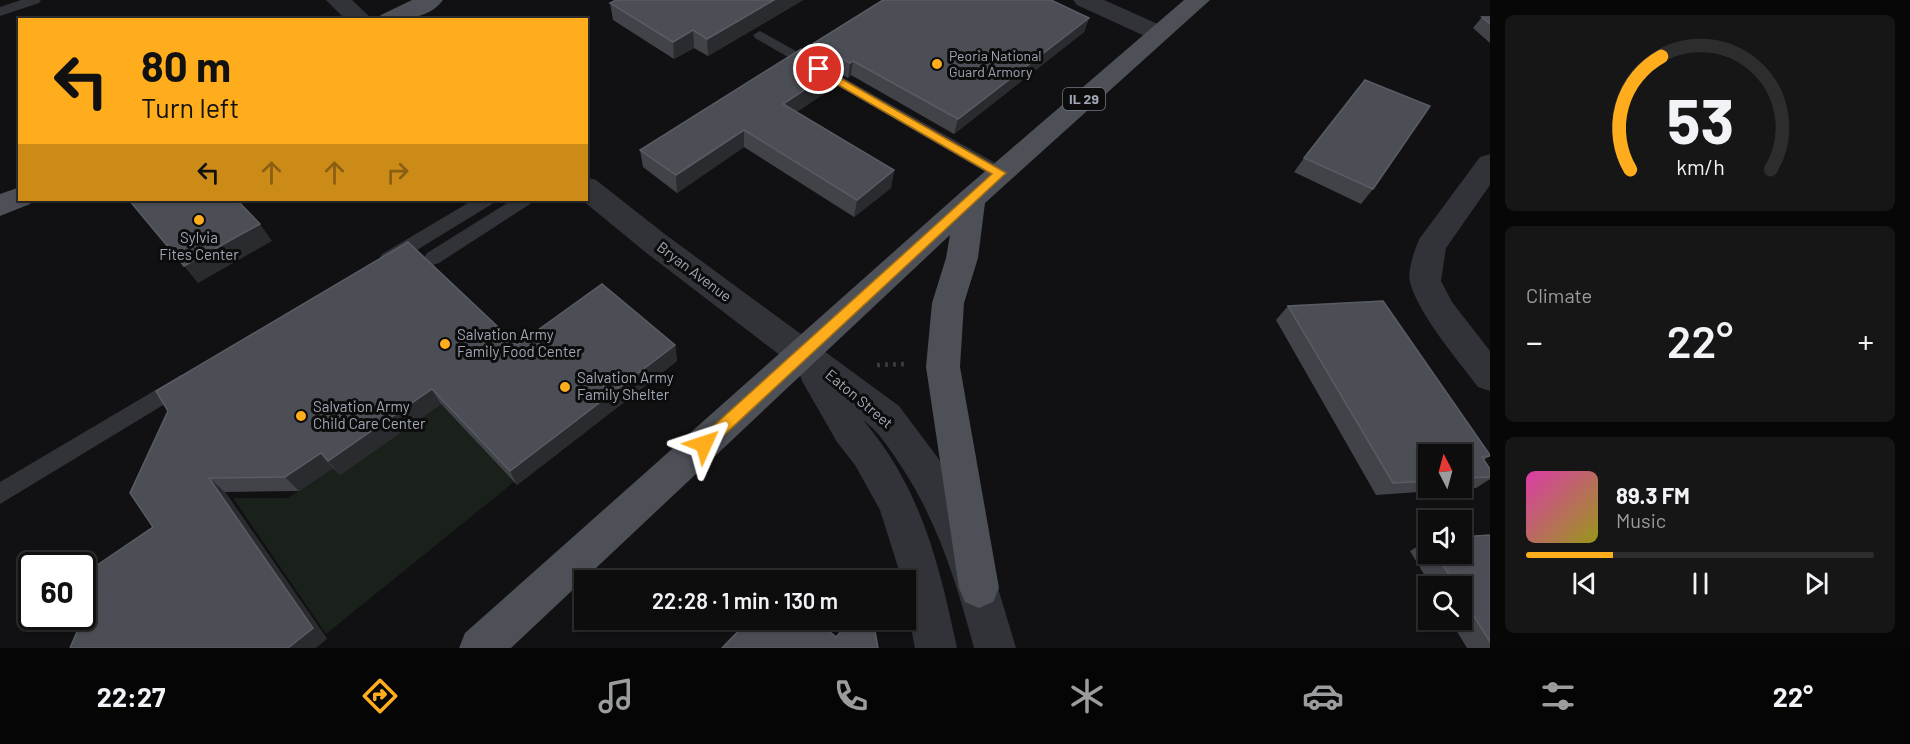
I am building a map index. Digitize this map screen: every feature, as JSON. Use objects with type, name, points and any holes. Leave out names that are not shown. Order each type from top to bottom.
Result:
[{"type":"main road","points":[[393,18],[431,0]]},
{"type":"main road","name":"IL 29","points":[[480,648],[971,199],[1198,0]]},
{"type":"main road","points":[[0,206],[18,198]]},
{"type":"main road","points":[[971,199],[962,258],[948,303],[943,367],[979,588]]},
{"type":"street","points":[[338,0],[359,18]]},
{"type":"street","points":[[1085,0],[1158,33]]},
{"type":"street","points":[[1490,164],[1431,246],[1425,281],[1440,311],[1490,377]]},
{"type":"street","name":"Bryan Avenue","points":[[588,189],[655,243],[804,354]]},
{"type":"street","name":"Eaton Street","points":[[804,354],[886,417],[910,445],[936,486],[965,548],[979,588],[995,648]]},
{"type":"street","name":"Eaton Street","points":[[804,354],[850,431],[884,478],[898,506],[923,584],[936,648]]},
{"type":"lane","points":[[0,12],[34,0]]},
{"type":"lane","points":[[760,35],[1000,173]]},
{"type":"lane","points":[[374,267],[484,201]]},
{"type":"lane","points":[[433,258],[522,201]]},
{"type":"lane","points":[[0,495],[196,375]]},
{"type":"path","points":[[872,365],[910,364]]},
{"type":"shaded area","points":[[441,404],[514,482],[326,634],[233,498],[288,498],[333,468],[340,475]]},
{"type":"building","points":[[616,0],[774,0],[707,39],[693,30],[673,42],[610,3]]},
{"type":"building","name":"Peoria National Guard Armory","points":[[883,0],[1051,0],[1089,18],[958,119],[853,61],[850,63],[814,43]]},
{"type":"building","points":[[1482,17],[1490,17],[1490,24]]},
{"type":"building","points":[[801,49],[836,69],[783,104],[894,170],[857,200],[744,130],[676,175],[640,150]]},
{"type":"building","points":[[1365,80],[1430,106],[1373,189],[1304,158]]},
{"type":"building","name":"Sylvia Fites Center","points":[[130,201],[238,201],[260,224],[184,266]]},
{"type":"building","points":[[408,242],[517,345],[602,284],[675,345],[510,471],[432,389],[328,461],[321,453],[285,477],[209,478],[313,628],[288,648],[70,648],[78,630],[96,630],[96,588],[98,583],[96,566],[153,527],[130,493],[168,411],[156,391]]},
{"type":"building","points":[[1383,301],[1490,455],[1482,457],[1490,469],[1490,477],[1472,478],[1472,444],[1418,444],[1418,482],[1393,483],[1288,306]]},
{"type":"building","points":[[1490,535],[1490,642],[1472,613],[1472,576],[1450,576],[1442,564],[1472,564],[1472,536]]},
{"type":"building","points":[[739,630],[828,630],[836,637],[842,630],[875,630],[878,648],[722,648]]},
{"type":"place","name":"Peoria National Guard Armory","points":[[937,64]]},
{"type":"place","name":"Sylvia Fites Center","points":[[199,220]]},
{"type":"place","name":"Salvation Army Family Food Center","points":[[445,344]]},
{"type":"place","name":"Salvation Army Family Shelter","points":[[565,387]]},
{"type":"place","name":"Salvation Army Child Care Center","points":[[301,416]]},
{"type":"route","points":[[704,444],[1000,173],[819,69]]}]
